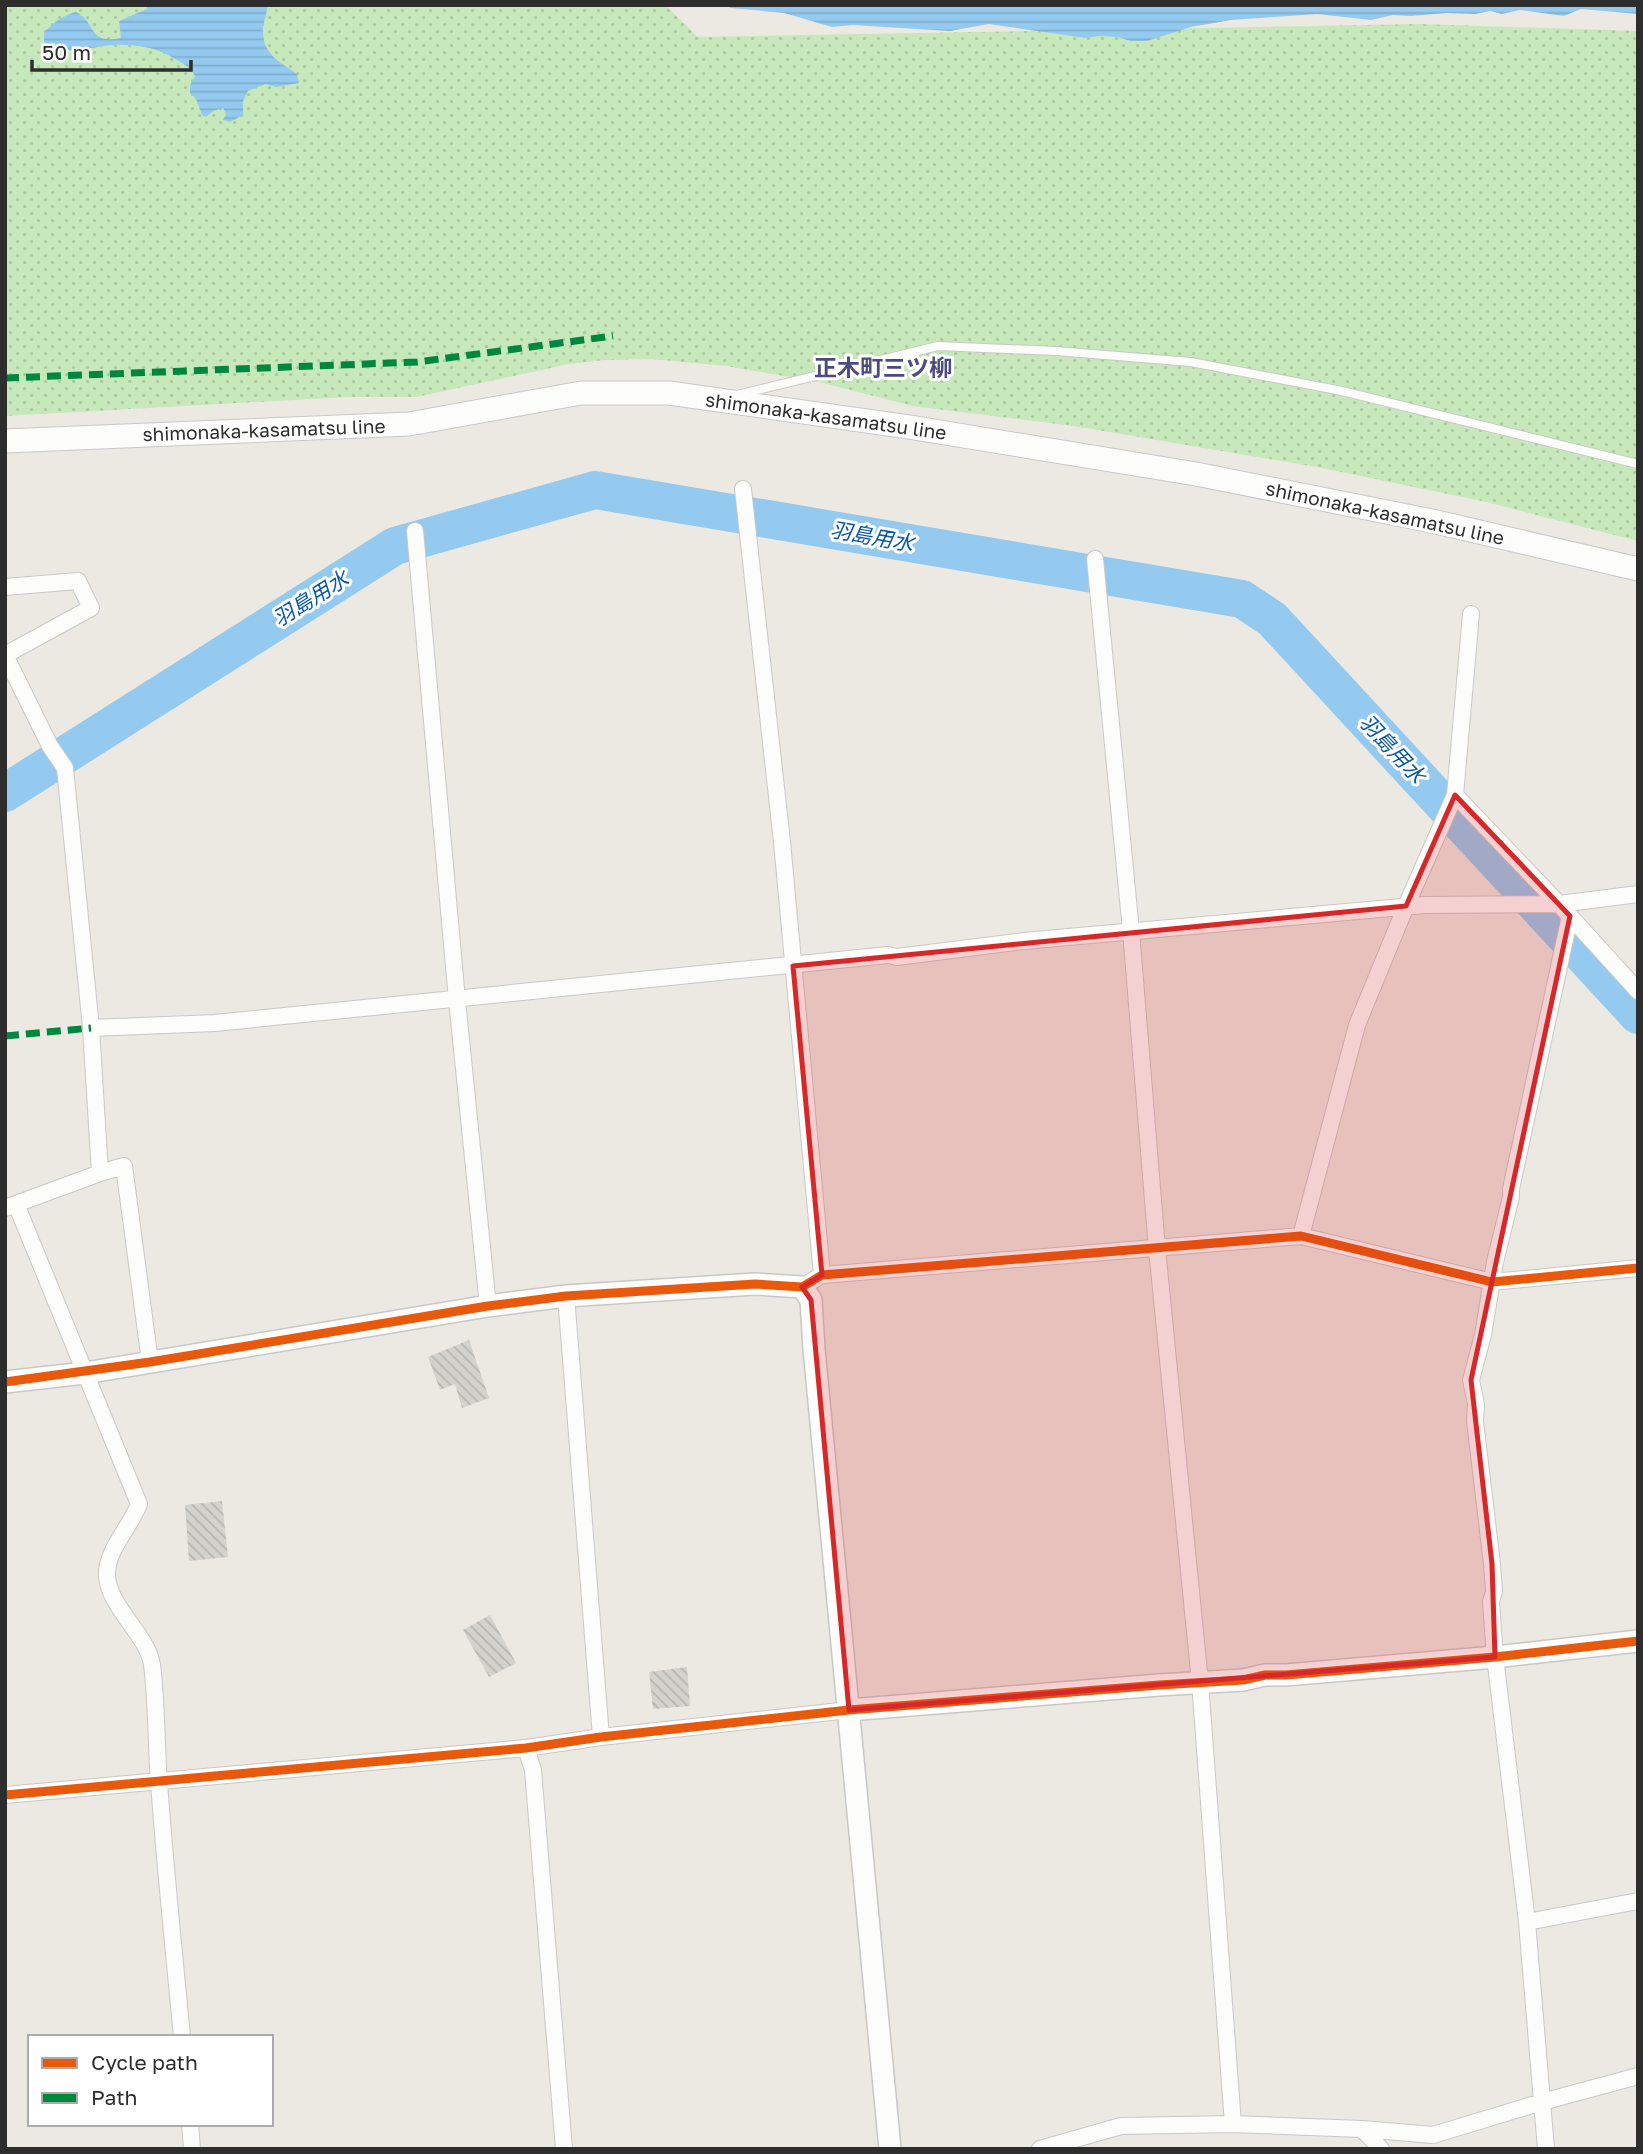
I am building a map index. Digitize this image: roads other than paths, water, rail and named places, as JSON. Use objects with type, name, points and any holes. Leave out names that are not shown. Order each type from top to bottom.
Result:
[{"type":"main road","name":"shimonaka-kasamatsu line","points":[[5,441],[409,424],[581,393],[669,393],[909,427],[1196,474],[1432,521],[1638,569]]},
{"type":"street","points":[[743,488],[782,842],[822,1275]]},
{"type":"street","points":[[415,531],[457,1000],[488,1306]]},
{"type":"street","points":[[1095,559],[1131,931],[1157,1249],[1200,1682],[1233,2124]]},
{"type":"street","points":[[5,587],[78,581],[91,608],[5,655],[65,768],[91,1028],[100,1173]]},
{"type":"street","points":[[1301,1236],[1357,1025],[1454,795],[1471,614]]},
{"type":"street","points":[[1454,795],[1638,991]]},
{"type":"street","points":[[91,1028],[215,1023],[897,957],[1024,941],[1406,906],[1518,905],[1564,911],[1638,894]]},
{"type":"street","points":[[1546,2149],[1527,1922],[1494,1657],[1492,1564],[1475,1421],[1476,1404],[1471,1380],[1483,1335],[1492,1282],[1565,946],[1564,911]]},
{"type":"street","points":[[150,1362],[124,1166],[11,1206],[139,1504],[110,1557],[107,1573],[115,1600],[152,1662],[159,1781],[182,2035]]},
{"type":"street","points":[[5,1382],[85,1373],[488,1306],[566,1296],[755,1283],[802,1287],[822,1275],[1301,1236],[1492,1282],[1638,1268]]},
{"type":"street","points":[[802,1287],[811,1300],[890,2149]]},
{"type":"street","points":[[566,1296],[601,1737]]},
{"type":"street","points":[[5,1795],[526,1748],[601,1737],[849,1710],[1494,1657],[1638,1641]]},
{"type":"street","points":[[526,1748],[533,1770],[565,2149]]},
{"type":"street","points":[[1527,1922],[1638,1902]]},
{"type":"street","points":[[1040,2149],[1121,2126],[1233,2124],[1433,2135],[1638,2076]]},
{"type":"street","points":[[190,2126],[192,2149]]},
{"type":"street","points":[[1362,2129],[1381,2149]]},
{"type":"lane","points":[[717,400],[938,346],[1056,351],[1191,362],[1342,391],[1638,464]]},
{"type":"water","points":[[147,5],[268,5],[263,27],[265,43],[272,55],[297,74],[299,83],[276,87],[266,84],[248,91],[243,101],[243,115],[230,122],[223,120],[226,114],[223,108],[206,117],[202,115],[196,99],[190,93],[190,85],[195,76],[184,64],[168,55],[145,47],[121,45],[69,51],[44,42],[44,33],[51,26],[76,12],[83,16],[97,35],[110,39],[121,38],[119,21],[147,9]]},
{"type":"water","points":[[723,5],[1638,5],[1638,14],[1581,9],[1564,16],[1520,10],[1502,14],[1490,11],[1475,14],[1393,15],[1371,20],[1317,14],[1231,20],[1191,27],[1147,41],[1130,41],[1118,37],[1086,38],[989,24],[950,31],[852,25],[832,27],[784,13]]},
{"type":"waterway","name":"羽島用水","points":[[5,793],[395,546],[595,490],[1242,599],[1272,619],[1638,1015]]},
{"type":"district","name":"正木町三ツ柳","points":[[883,368]]}]
